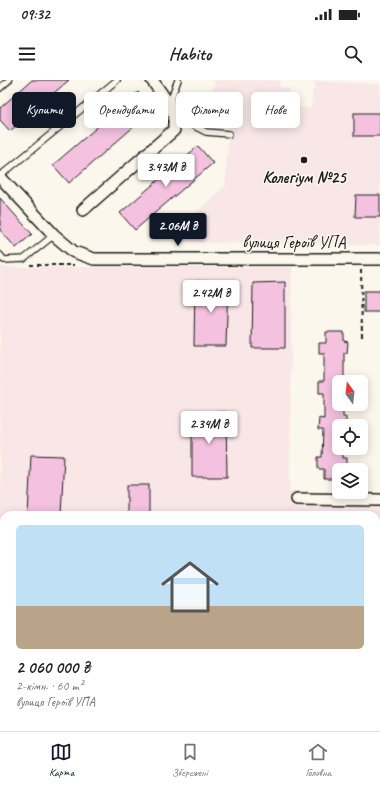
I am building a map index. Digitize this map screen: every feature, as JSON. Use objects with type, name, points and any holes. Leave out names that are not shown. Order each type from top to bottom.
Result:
[{"type":"street","points":[[83,210],[174,130],[172,112],[152,80]]},
{"type":"street","name":"вулиця Героїв УПА","points":[[0,176],[54,235],[74,252],[94,259],[380,259]]},
{"type":"street","points":[[297,499],[380,500]]},
{"type":"lane","points":[[0,88],[9,80]]},
{"type":"lane","points":[[0,176],[117,80]]},
{"type":"lane","points":[[178,80],[173,93],[172,112],[206,132],[229,134]]},
{"type":"lane","points":[[0,255],[4,260],[24,259],[54,235]]},
{"type":"path","points":[[361,268],[362,337]]},
{"type":"shaded area","name":"Колегіум №25","points":[[214,80],[279,80],[280,88],[289,88],[289,92],[251,92],[251,128],[300,128],[300,108],[311,108],[312,90],[315,90],[315,81],[380,84],[380,245],[179,242],[175,231],[225,186],[229,128],[243,128],[243,92],[213,92]]},
{"type":"shaded area","points":[[0,267],[292,267],[290,491],[332,492],[332,499],[368,499],[368,494],[380,494],[380,511],[0,511]]},
{"type":"building","points":[[32,80],[69,80],[55,92],[18,92]]},
{"type":"building","points":[[12,98],[12,128],[13,128],[10,131],[0,120],[0,108]]},
{"type":"building","points":[[354,113],[380,113],[380,136],[354,136]]},
{"type":"building","points":[[96,128],[132,128],[69,183],[53,165]]},
{"type":"building","points":[[198,146],[213,163],[135,230],[120,213]]},
{"type":"building","points":[[356,195],[380,195],[380,217],[355,217]]},
{"type":"building","points":[[0,198],[32,234],[16,248],[0,230]]},
{"type":"building","points":[[195,281],[228,282],[226,346],[194,346]]},
{"type":"building","points":[[285,282],[285,348],[252,348],[253,283]]},
{"type":"building","points":[[364,291],[380,291],[380,312],[364,312]]},
{"type":"building","points":[[326,332],[344,332],[344,341],[348,342],[347,353],[344,353],[344,375],[332,375],[332,411],[343,411],[343,417],[346,417],[346,419],[332,419],[332,455],[343,455],[343,458],[347,458],[347,463],[332,463],[332,479],[324,479],[324,469],[318,469],[318,457],[322,457],[323,430],[318,430],[319,418],[324,419],[324,393],[319,393],[319,381],[324,381],[324,353],[319,353],[319,343],[326,343]]},
{"type":"building","points":[[192,412],[226,412],[227,477],[192,477]]},
{"type":"building","points":[[31,455],[64,456],[61,511],[28,511]]},
{"type":"building","points":[[127,485],[149,485],[149,511],[127,511]]},
{"type":"place","name":"Колегіум №25","points":[[304,160]]}]
